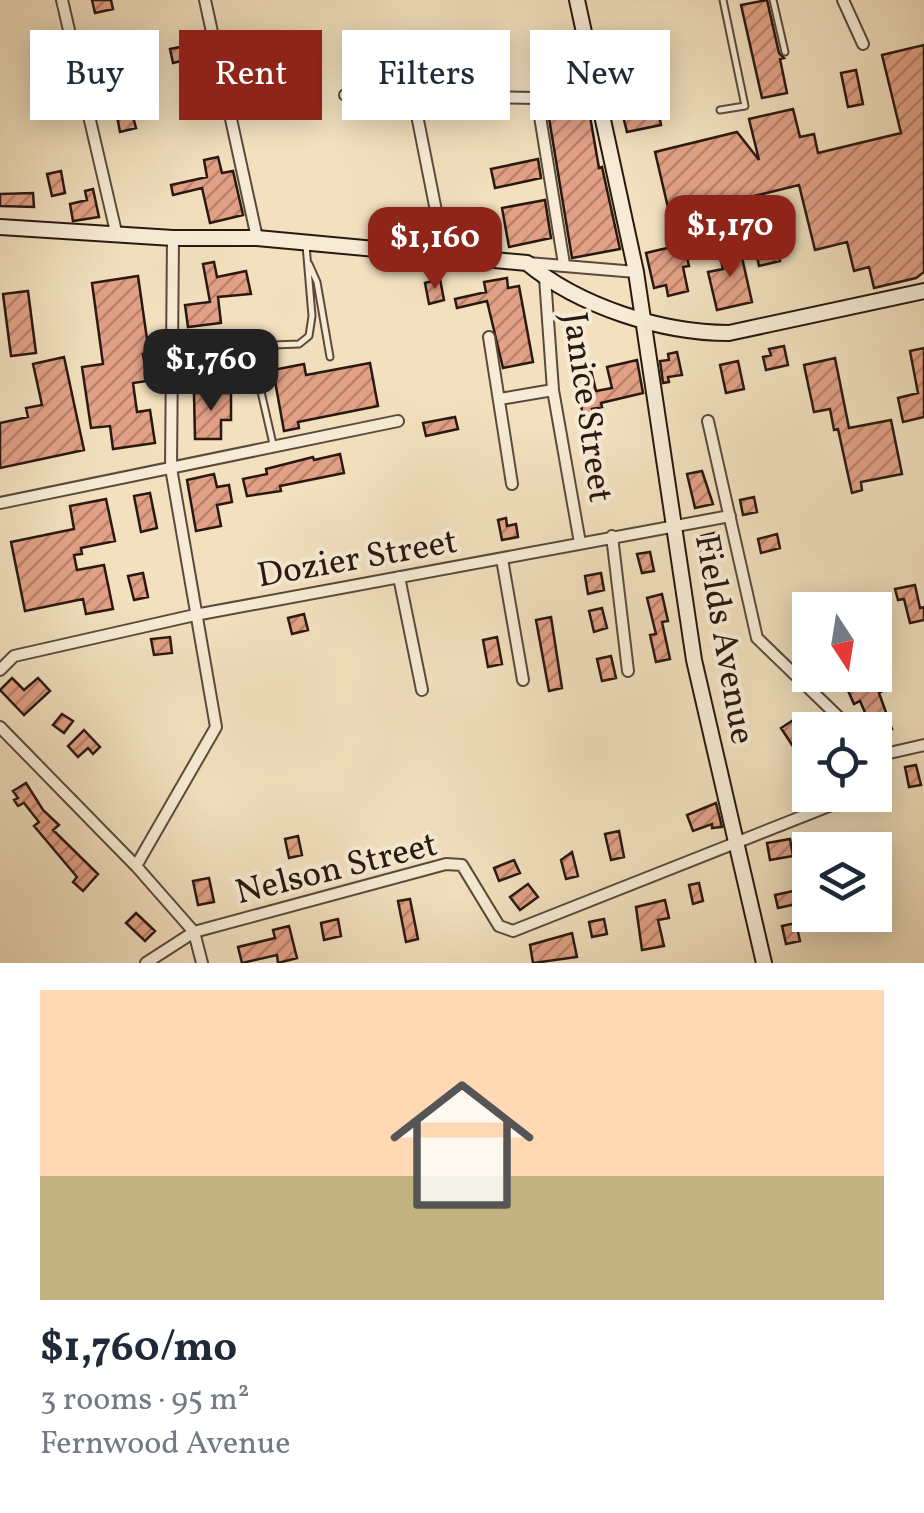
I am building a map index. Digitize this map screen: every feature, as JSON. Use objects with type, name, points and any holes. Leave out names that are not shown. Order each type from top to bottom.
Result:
[{"type":"street","points":[[62,0],[116,232]]},
{"type":"street","points":[[205,0],[257,238]]},
{"type":"street","name":"Fields Avenue","points":[[577,0],[583,30]]},
{"type":"street","points":[[843,0],[863,44]]},
{"type":"street","points":[[418,120],[445,256]]},
{"type":"street","points":[[541,120],[564,264]]},
{"type":"street","name":"Fields Avenue","points":[[601,120],[645,322],[694,660],[764,963]]},
{"type":"street","points":[[0,227],[173,238],[257,238],[636,272]]},
{"type":"street","points":[[136,866],[216,727],[171,468],[173,238]]},
{"type":"street","points":[[527,263],[544,278],[645,322],[700,333],[729,332],[924,292]]},
{"type":"street","name":"Janice Street","points":[[544,278],[552,390],[580,543]]},
{"type":"street","points":[[489,337],[512,484]]},
{"type":"street","points":[[500,399],[552,390]]},
{"type":"street","points":[[0,503],[398,422]]},
{"type":"street","points":[[708,422],[757,638],[833,712]]},
{"type":"street","name":"Dozier Street","points":[[0,670],[14,656],[195,614],[730,516]]},
{"type":"street","points":[[612,536],[628,671]]},
{"type":"street","points":[[502,560],[523,680]]},
{"type":"street","points":[[398,577],[422,690]]},
{"type":"street","points":[[0,727],[136,866],[194,932],[202,963]]},
{"type":"street","points":[[892,752],[924,745]]},
{"type":"street","points":[[736,842],[813,812]]},
{"type":"street","name":"Nelson Street","points":[[146,963],[194,932],[446,864],[462,865],[499,926],[514,931],[736,842]]},
{"type":"lane","points":[[720,110],[744,106],[723,0]]},
{"type":"lane","points":[[773,0],[785,52]]},
{"type":"lane","points":[[172,349],[298,344],[309,336],[312,316],[306,242]]},
{"type":"lane","points":[[309,264],[317,282],[330,357]]},
{"type":"lane","points":[[258,383],[274,447]]},
{"type":"building","points":[[92,0],[111,0],[113,9],[95,13]]},
{"type":"building","points":[[767,0],[779,53],[784,58],[780,59],[787,93],[762,98],[741,5]]},
{"type":"building","points":[[924,45],[924,272],[916,278],[874,288],[869,267],[854,271],[847,242],[815,250],[799,185],[730,202],[735,224],[713,229],[708,207],[670,216],[655,152],[737,132],[759,160],[749,119],[793,109],[800,137],[814,134],[818,153],[901,133],[882,55]]},
{"type":"building","points":[[179,47],[179,62],[173,63],[170,49]]},
{"type":"building","points":[[856,70],[863,104],[848,107],[841,73]]},
{"type":"building","points":[[118,120],[134,120],[136,128],[120,132]]},
{"type":"building","points":[[549,120],[591,120],[620,249],[572,258]]},
{"type":"building","points":[[624,120],[660,120],[661,125],[627,132]]},
{"type":"building","points":[[218,157],[222,173],[233,171],[243,215],[210,223],[202,188],[173,195],[171,185],[207,177],[204,160]]},
{"type":"building","points":[[538,159],[541,178],[495,188],[491,169]]},
{"type":"building","points":[[61,171],[65,193],[52,196],[47,174]]},
{"type":"building","points":[[93,189],[99,217],[73,221],[70,204],[87,200],[85,191]]},
{"type":"building","points":[[33,193],[34,207],[0,206],[0,194]]},
{"type":"building","points":[[545,200],[551,238],[509,247],[502,208]]},
{"type":"building","points":[[684,244],[689,266],[683,267],[688,291],[668,296],[666,285],[654,288],[646,253]]},
{"type":"building","points":[[739,244],[752,302],[717,310],[708,272],[723,269],[718,249]]},
{"type":"building","points":[[778,248],[780,261],[759,266],[756,252]]},
{"type":"building","points":[[214,262],[217,277],[246,271],[251,294],[218,297],[221,323],[188,327],[185,305],[210,302],[203,264]]},
{"type":"building","points":[[138,276],[149,353],[143,354],[147,381],[133,383],[137,412],[150,410],[155,443],[113,449],[110,426],[91,428],[82,367],[103,364],[92,283]]},
{"type":"building","points":[[507,278],[508,288],[519,286],[533,362],[503,368],[487,301],[457,308],[455,299],[486,292],[484,282]]},
{"type":"building","points":[[440,279],[444,300],[429,304],[425,283]]},
{"type":"building","points":[[28,291],[36,353],[11,356],[3,294]]},
{"type":"building","points":[[784,346],[788,365],[766,370],[763,357],[771,355],[769,349]]},
{"type":"building","points":[[924,348],[924,417],[903,422],[898,398],[918,393],[910,351]]},
{"type":"building","points":[[677,352],[682,375],[668,377],[669,382],[663,383],[660,361],[669,360],[668,354]]},
{"type":"building","points":[[64,357],[84,450],[0,468],[0,423],[28,417],[26,408],[42,405],[33,364]]},
{"type":"building","points":[[835,358],[849,428],[891,420],[902,474],[861,482],[862,490],[852,493],[838,429],[834,430],[830,409],[814,412],[804,365]]},
{"type":"building","points":[[637,360],[643,393],[601,403],[602,407],[592,409],[599,435],[588,438],[574,374],[591,370],[596,391],[612,388],[607,367]]},
{"type":"building","points":[[738,361],[744,389],[726,393],[720,365]]},
{"type":"building","points":[[218,362],[221,376],[194,381],[191,367]]},
{"type":"building","points":[[370,363],[378,406],[298,422],[299,428],[284,431],[273,370],[304,364],[306,375]]},
{"type":"building","points":[[194,393],[231,393],[231,420],[221,420],[221,439],[195,439]]},
{"type":"building","points":[[455,417],[458,429],[426,436],[423,423]]},
{"type":"building","points":[[340,454],[344,473],[247,496],[243,479],[267,474],[266,469]]},
{"type":"building","points":[[702,471],[713,504],[695,508],[687,474]]},
{"type":"building","points":[[214,474],[217,487],[229,485],[232,502],[217,505],[221,526],[196,531],[187,480]]},
{"type":"building","points":[[150,493],[157,528],[141,532],[134,496]]},
{"type":"building","points":[[754,497],[757,512],[743,515],[740,500]]},
{"type":"building","points":[[106,499],[115,541],[81,548],[82,554],[74,555],[77,570],[104,565],[113,609],[86,614],[83,599],[25,611],[11,542],[74,529],[70,506]]},
{"type":"building","points":[[506,518],[507,526],[516,524],[518,537],[502,540],[498,520]]},
{"type":"building","points":[[718,532],[721,546],[701,550],[698,537]]},
{"type":"building","points":[[777,534],[780,548],[761,553],[758,539]]},
{"type":"building","points":[[650,552],[654,571],[642,573],[637,554]]},
{"type":"building","points":[[143,573],[148,597],[134,600],[128,576]]},
{"type":"building","points":[[601,573],[604,590],[588,594],[585,576]]},
{"type":"building","points":[[915,585],[920,608],[924,607],[924,620],[910,623],[904,599],[898,600],[895,589]]},
{"type":"building","points":[[662,594],[668,621],[662,622],[670,659],[656,662],[650,635],[656,634],[647,598]]},
{"type":"building","points":[[602,608],[607,628],[594,632],[589,611]]},
{"type":"building","points":[[304,614],[308,630],[292,634],[288,618]]},
{"type":"building","points":[[551,617],[562,688],[549,691],[536,620]]},
{"type":"building","points":[[170,637],[172,653],[154,655],[151,639]]},
{"type":"building","points":[[497,637],[502,664],[488,667],[483,640]]},
{"type":"building","points":[[611,656],[616,678],[602,681],[597,659]]},
{"type":"building","points":[[12,678],[24,690],[38,678],[50,691],[24,715],[0,690]]},
{"type":"building","points":[[849,692],[881,692],[886,712],[865,712],[860,701],[854,704]]},
{"type":"building","points":[[62,714],[73,721],[64,733],[53,725]]},
{"type":"building","points":[[792,721],[792,745],[781,728]]},
{"type":"building","points":[[84,730],[100,747],[93,754],[88,748],[78,757],[68,746]]},
{"type":"building","points":[[916,765],[921,785],[909,787],[905,767]]},
{"type":"building","points":[[26,783],[43,810],[59,825],[53,830],[98,874],[83,891],[73,882],[77,877],[34,826],[39,822],[24,803],[18,806],[14,800],[18,798],[13,791]]},
{"type":"building","points":[[716,803],[722,827],[712,828],[712,824],[693,831],[687,815]]},
{"type":"building","points":[[619,831],[624,857],[611,860],[605,834]]},
{"type":"building","points":[[298,836],[302,855],[289,858],[285,839]]},
{"type":"building","points":[[790,839],[792,856],[770,860],[767,843]]},
{"type":"building","points":[[572,852],[578,876],[566,879],[561,860]]},
{"type":"building","points":[[514,860],[520,873],[499,881],[494,868]]},
{"type":"building","points":[[209,878],[214,902],[198,905],[193,881]]},
{"type":"building","points":[[699,883],[703,901],[693,904],[689,885]]},
{"type":"building","points":[[528,884],[538,897],[520,910],[510,897]]},
{"type":"building","points":[[792,891],[792,905],[778,908],[775,895]]},
{"type":"building","points":[[410,899],[418,939],[406,942],[398,901]]},
{"type":"building","points":[[665,900],[669,918],[658,920],[664,946],[642,950],[636,907]]},
{"type":"building","points":[[136,913],[155,931],[145,941],[126,923]]},
{"type":"building","points":[[338,919],[341,936],[324,940],[321,923]]},
{"type":"building","points":[[604,919],[607,934],[592,937],[589,922]]},
{"type":"building","points":[[792,924],[792,932],[798,932],[800,941],[786,944],[782,926]]},
{"type":"building","points":[[289,926],[297,958],[278,963],[277,955],[242,963],[238,947],[275,938],[273,930]]},
{"type":"building","points":[[572,933],[577,957],[533,963],[530,945]]}]
